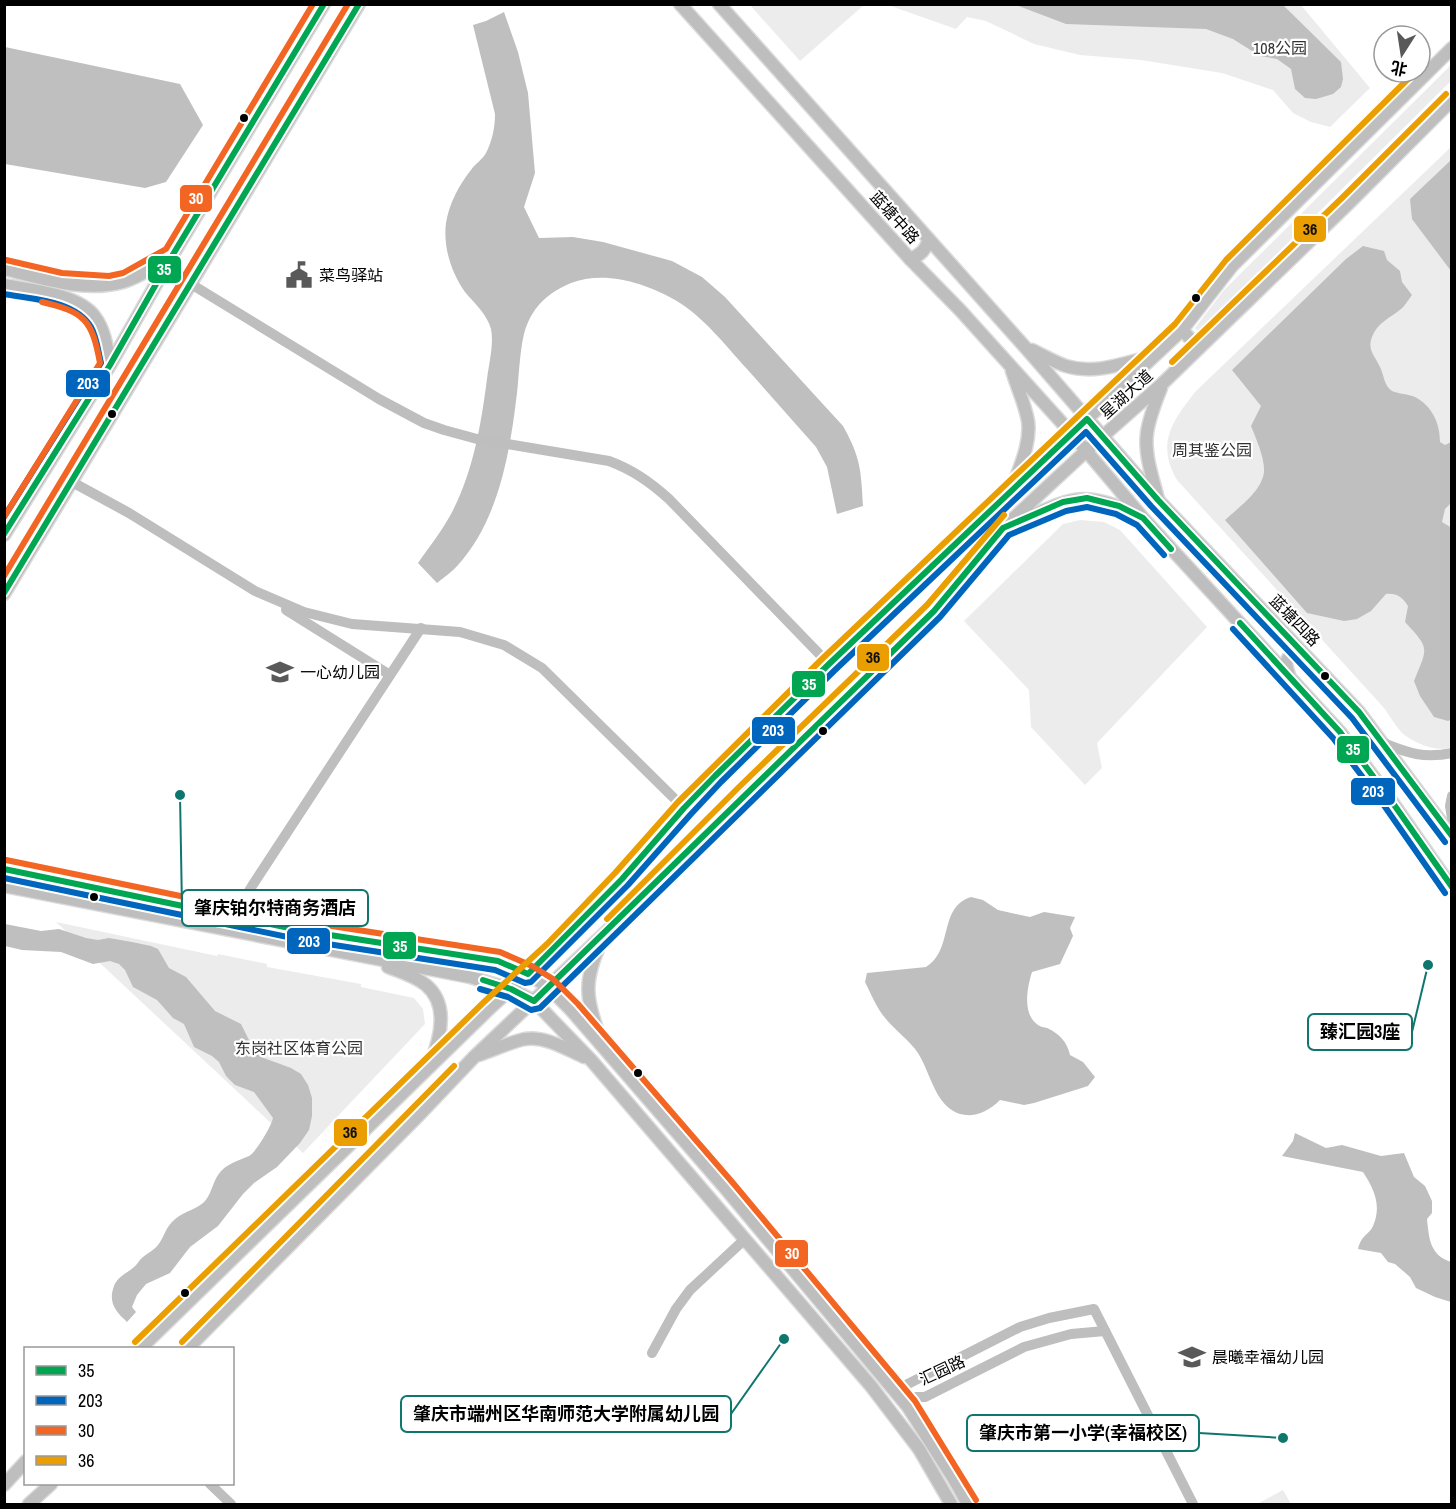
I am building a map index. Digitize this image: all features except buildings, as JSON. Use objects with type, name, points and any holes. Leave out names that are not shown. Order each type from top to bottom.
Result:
[{"type":"main road","points":[[4,536],[110,365],[172,256],[324,4]]},
{"type":"main road","points":[[4,594],[359,4]]},
{"type":"main road","name":"蓝塘中路","points":[[680,4],[1086,451]]},
{"type":"main road","name":"蓝塘中路","points":[[718,4],[1103,437]]},
{"type":"main road","name":"星湖大道","points":[[142,1347],[427,1069],[528,974],[622,879],[684,808],[829,664],[1182,330],[1232,266],[1452,48]]},
{"type":"main road","name":"星湖大道","points":[[189,1347],[475,1056],[605,933],[744,794],[934,611],[1003,528],[1199,348],[1452,100]]},
{"type":"main road","points":[[910,259],[926,249],[929,240]]},
{"type":"main road","points":[[4,269],[61,282],[110,285],[126,281],[172,256]]},
{"type":"main road","points":[[4,285],[57,296],[77,302],[87,308],[102,330],[110,365]]},
{"type":"main road","points":[[1182,330],[1199,348]]},
{"type":"main road","points":[[1025,347],[1064,365],[1089,369],[1112,367],[1155,356]]},
{"type":"main road","points":[[1011,367],[1026,410],[1029,433],[1012,489]]},
{"type":"main road","points":[[1158,500],[1146,435],[1162,383]]},
{"type":"main road","name":"蓝塘四路","points":[[1103,437],[1158,500],[1359,712],[1452,837]]},
{"type":"main road","points":[[1086,451],[1143,518],[1340,732],[1452,888]]},
{"type":"main road","points":[[1003,528],[1075,498],[1102,500],[1143,518]]},
{"type":"main road","points":[[1290,678],[1285,664],[1287,658],[1292,654],[1299,654],[1310,659]]},
{"type":"main road","points":[[4,869],[304,931],[498,961],[528,974],[549,987],[726,1189],[908,1407],[968,1504]]},
{"type":"main road","points":[[622,879],[629,893],[640,898]]},
{"type":"main road","points":[[4,886],[470,977],[511,989],[534,1000],[591,1060],[896,1417],[919,1449],[951,1504]]},
{"type":"main road","points":[[604,1048],[590,1009],[587,985],[591,966],[605,933]]},
{"type":"main road","points":[[365,957],[415,978],[433,992],[439,1008],[440,1027],[436,1047],[427,1069]]},
{"type":"main road","points":[[475,1056],[524,1040],[534,1039],[554,1044],[591,1060]]},
{"type":"main road","points":[[4,1485],[24,1463]]},
{"type":"main road","points":[[29,1504],[50,1485]]},
{"type":"street","points":[[191,284],[400,411],[444,430],[477,439],[609,461],[629,468],[646,478],[829,664]]},
{"type":"street","points":[[72,482],[129,513],[390,675]]},
{"type":"street","points":[[255,591],[304,612],[352,624],[460,632],[504,645],[542,668],[684,808]]},
{"type":"street","points":[[231,930],[234,916],[421,628]]},
{"type":"street","points":[[1383,743],[1412,754],[1434,757],[1452,753]]},
{"type":"street","points":[[1452,796],[1450,806],[1452,818]]},
{"type":"street","points":[[610,1083],[623,1071]]},
{"type":"street","points":[[652,1353],[676,1309],[690,1290],[745,1239]]},
{"type":"street","name":"汇园路","points":[[1094,1309],[1105,1331],[1071,1334],[1024,1347],[925,1397],[911,1397],[894,1391],[1020,1327],[1049,1318],[1094,1309]]},
{"type":"street","points":[[1105,1331],[1193,1504]]},
{"type":"street","points":[[211,1485],[231,1504]]},
{"type":"green space","points":[[750,5],[864,5],[800,61]]},
{"type":"green space","name":"108公园","points":[[888,5],[1301,5],[1370,88],[1330,127],[1311,122],[1293,113],[1273,90],[1222,73],[1141,60],[1080,55],[1034,44],[986,21],[967,17],[956,29]]},
{"type":"green space","points":[[1451,65],[1451,81],[1198,332],[1195,328],[1224,290]]},
{"type":"green space","name":"周其鉴公园","points":[[1451,147],[1451,747],[1439,749],[1419,743],[1402,733],[1385,709],[1177,480],[1171,467],[1167,444],[1174,423],[1195,392]]},
{"type":"green space","points":[[1080,520],[1104,522],[1120,530],[1207,627],[1097,743],[1102,768],[1085,785],[1031,727],[1029,690],[964,621],[1063,524]]},
{"type":"green space","name":"东岗社区体育公园","points":[[56,922],[217,956],[218,954],[267,964],[267,967],[361,984],[361,987],[414,998],[423,1009],[425,1024],[303,1153]]},
{"type":"green space","points":[[1283,1490],[1291,1504],[1257,1504]]},
{"type":"shaded area","points":[[1016,5],[1283,5],[1341,62],[1343,79],[1341,87],[1333,94],[1316,99],[1305,98],[1295,89],[1291,69],[1277,59],[1260,56],[1233,39],[1206,29],[1066,24]]},
{"type":"shaded area","points":[[504,12],[518,52],[528,93],[535,173],[524,207],[539,238],[573,237],[603,242],[672,261],[702,277],[725,297],[843,426],[859,465],[863,506],[837,514],[827,467],[816,447],[722,341],[686,307],[651,288],[624,280],[584,279],[562,287],[547,297],[531,316],[527,325],[522,342],[513,423],[505,467],[483,529],[458,565],[437,583],[418,563],[444,527],[459,498],[475,448],[482,414],[492,347],[491,329],[456,276],[449,259],[445,232],[447,216],[455,195],[486,153],[494,124],[495,114],[473,25]]},
{"type":"shaded area","points":[[5,47],[180,84],[203,125],[166,182],[145,188],[5,164]]},
{"type":"shaded area","points":[[1451,160],[1451,271],[1412,219],[1410,199]]},
{"type":"shaded area","points":[[1363,246],[1384,251],[1387,260],[1400,271],[1402,282],[1412,295],[1402,308],[1380,324],[1374,332],[1371,342],[1372,353],[1389,389],[1415,397],[1426,405],[1437,422],[1440,442],[1445,445],[1451,442],[1451,503],[1445,509],[1442,522],[1452,528],[1452,719],[1448,721],[1434,717],[1420,696],[1414,681],[1424,649],[1419,638],[1405,622],[1408,606],[1401,598],[1393,594],[1386,594],[1371,611],[1357,619],[1344,621],[1307,613],[1225,520],[1243,505],[1259,486],[1264,472],[1262,455],[1251,426],[1261,406],[1232,370],[1346,259]]},
{"type":"shaded area","points":[[971,897],[983,900],[998,910],[1030,917],[1044,912],[1075,917],[1070,928],[1073,936],[1060,964],[1032,972],[1027,1000],[1033,1020],[1038,1025],[1056,1033],[1065,1042],[1070,1055],[1083,1062],[1095,1077],[1088,1086],[1034,1103],[1024,1105],[1000,1100],[992,1107],[976,1114],[959,1114],[944,1104],[918,1053],[880,1011],[865,982],[867,973],[926,967],[935,960],[940,950],[954,910],[961,902]]},
{"type":"shaded area","points":[[5,924],[41,931],[59,929],[86,938],[98,940],[109,938],[158,949],[169,968],[186,977],[215,1011],[241,1024],[254,1050],[261,1057],[301,1074],[312,1098],[309,1130],[300,1143],[277,1167],[243,1194],[218,1226],[190,1247],[170,1273],[146,1284],[137,1295],[132,1307],[136,1312],[127,1322],[112,1302],[112,1292],[120,1277],[157,1246],[169,1225],[206,1200],[221,1171],[228,1165],[252,1154],[263,1139],[273,1118],[254,1092],[235,1085],[226,1076],[219,1062],[194,1047],[184,1024],[173,1018],[157,1000],[133,987],[125,970],[119,964],[110,961],[93,964],[61,952],[22,950],[5,946]]},
{"type":"shaded area","points":[[1295,1133],[1326,1148],[1342,1145],[1381,1156],[1404,1153],[1414,1177],[1425,1186],[1432,1201],[1432,1213],[1427,1219],[1429,1233],[1435,1251],[1451,1262],[1451,1302],[1416,1288],[1410,1277],[1395,1264],[1388,1262],[1381,1253],[1358,1249],[1361,1240],[1371,1229],[1377,1211],[1376,1198],[1363,1172],[1282,1156],[1293,1141]]},
{"type":"transit line","name":"30","points":[[6,260],[62,273],[109,276],[123,273],[166,249],[313,4]]},
{"type":"transit line","name":"35","points":[[4,534],[110,365],[172,256],[324,4]]},
{"type":"transit line","name":"30","points":[[4,576],[348,4]]},
{"type":"transit line","name":"35","points":[[4,593],[359,4]]},
{"type":"transit line","name":"36","points":[[135,1342],[484,1002],[547,944],[615,873],[678,802],[823,658],[1175,324],[1226,260],[1403,84]]},
{"type":"transit line","name":"36","points":[[1172,362],[1446,94]]},
{"type":"transit line","name":"203","points":[[4,294],[52,302],[84,318],[91,327],[96,340],[101,363],[4,517]]},
{"type":"transit line","name":"30","points":[[4,517],[100,363],[94,337],[84,320],[68,310],[42,302]]},
{"type":"transit line","name":"35","points":[[4,869],[304,931],[498,961],[528,974],[622,879],[715,776],[829,664],[1087,419],[1158,500],[1359,712],[1452,836]]},
{"type":"transit line","name":"203","points":[[4,878],[302,940],[495,970],[525,983],[531,982],[628,885],[721,782],[835,670],[1086,432],[1151,506],[1352,718],[1445,842]]},
{"type":"transit line","name":"35","points":[[483,980],[511,989],[534,1001],[934,611],[1003,528],[1063,502],[1087,498],[1119,506],[1143,518],[1171,549]]},
{"type":"transit line","name":"203","points":[[480,989],[508,997],[531,1010],[540,1008],[940,617],[1009,535],[1066,511],[1087,507],[1116,514],[1137,525],[1164,555]]},
{"type":"transit line","name":"36","points":[[607,919],[927,605],[1004,515]]},
{"type":"transit line","name":"35","points":[[1240,623],[1340,732],[1452,887]]},
{"type":"transit line","name":"203","points":[[1233,629],[1333,738],[1383,804],[1445,893]]},
{"type":"transit line","name":"30","points":[[6,860],[306,922],[500,952],[532,966],[553,979],[578,1004],[733,1183],[915,1401],[976,1500]]},
{"type":"transit line","name":"36","points":[[182,1342],[454,1066]]},
{"type":"place","name":"菜鸟驿站","points":[[299,275]]},
{"type":"place","name":"一心幼儿园","points":[[280,672]]},
{"type":"place","name":"肇庆铂尔特商务酒店","points":[[180,795]]},
{"type":"place","name":"臻汇园3座","points":[[1428,965]]},
{"type":"place","name":"肇庆市端州区华南师范大学附属幼儿园","points":[[784,1339]]},
{"type":"place","name":"晨曦幸福幼儿园","points":[[1192,1357]]},
{"type":"place","name":"肇庆市第一小学(幸福校区)","points":[[1283,1438]]}]
